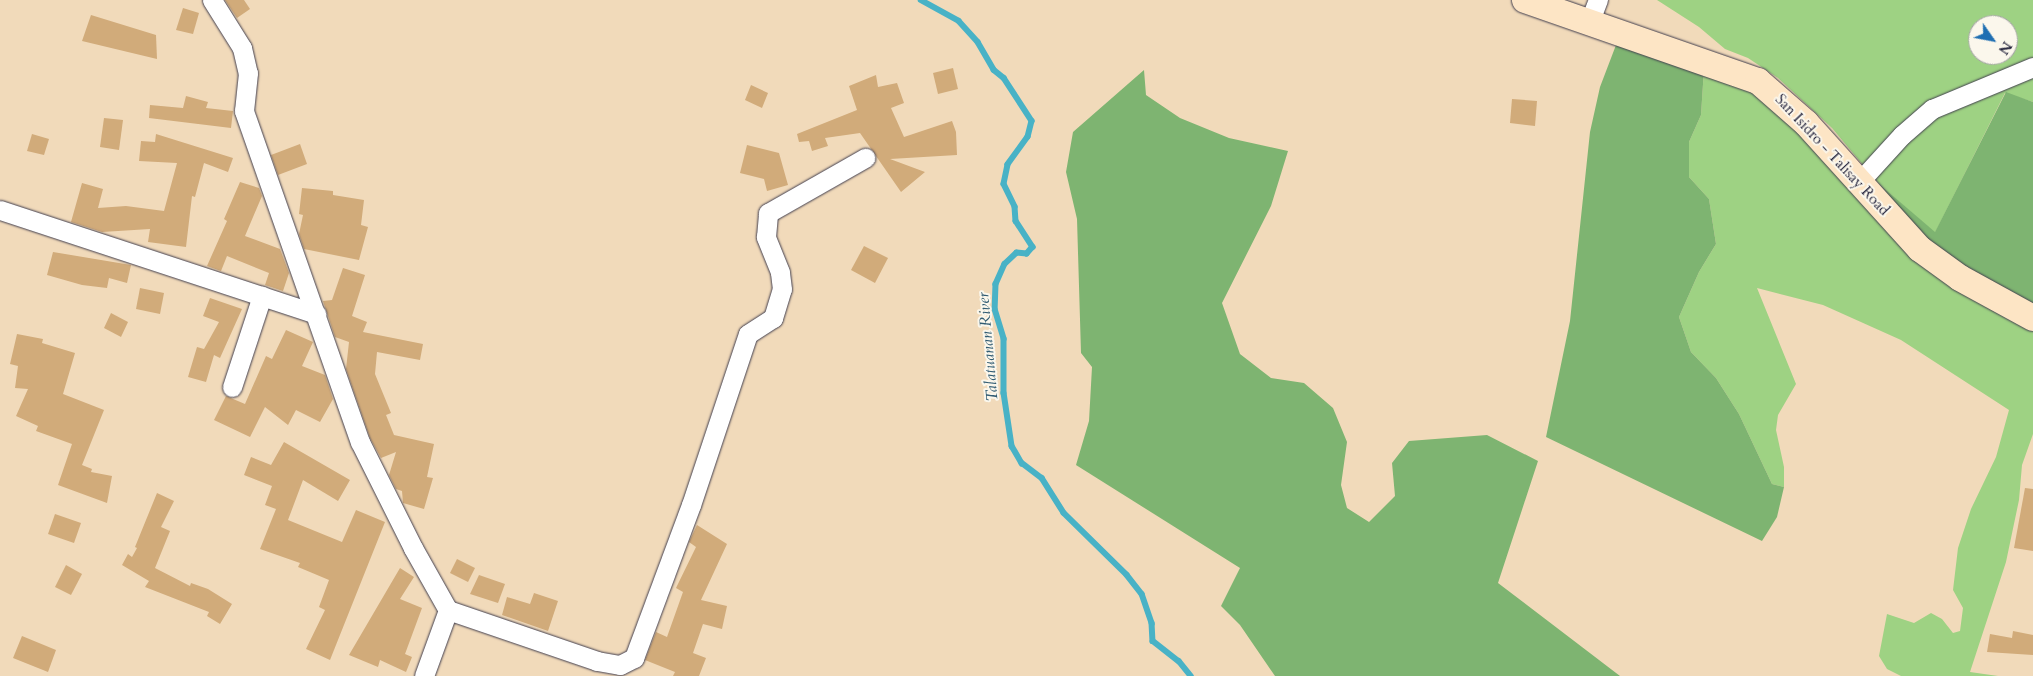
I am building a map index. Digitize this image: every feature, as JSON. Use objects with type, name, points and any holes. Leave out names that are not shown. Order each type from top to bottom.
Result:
[{"type":"street","points":[[212,0],[242,48],[248,73],[244,111],[360,442],[412,548],[448,610],[597,661],[620,665],[634,658],[691,505],[748,334],[772,318],[782,289],[780,272],[766,237],[768,213],[865,158]]},
{"type":"street","name":"San Isidro - Talisay Road","points":[[1525,0],[1594,12],[1758,80],[1806,123],[1860,181],[1903,233],[1932,260],[2033,318]]},
{"type":"street","points":[[1860,181],[1902,135],[1932,109],[2033,67]]},
{"type":"street","points":[[0,210],[316,314]]},
{"type":"street","points":[[232,387],[262,296]]},
{"type":"street","points":[[424,676],[448,610]]},
{"type":"green space","points":[[1657,0],[2033,0],[2033,102],[2005,93],[1935,233],[1878,183],[1832,128],[1778,78],[1748,58],[1725,49],[1699,27]]},
{"type":"green space","points":[[1616,45],[1704,69],[1701,115],[1689,142],[1689,177],[1709,199],[1716,244],[1699,272],[1679,317],[1691,352],[1716,378],[1739,414],[1772,484],[1784,487],[1777,517],[1762,541],[1546,437],[1570,321],[1590,132],[1600,87]]},
{"type":"green space","points":[[1704,69],[1745,80],[2033,326],[2033,434],[2022,465],[2019,500],[2006,562],[1970,672],[1998,676],[1901,676],[1887,669],[1879,656],[1887,614],[1914,623],[1931,613],[1942,619],[1953,633],[1960,631],[1963,608],[1953,590],[1958,548],[1971,509],[1996,457],[2009,410],[1901,340],[1823,305],[1757,288],[1796,384],[1778,415],[1776,430],[1784,467],[1784,487],[1772,484],[1739,414],[1716,378],[1691,352],[1679,317],[1699,272],[1716,244],[1709,199],[1689,177],[1689,142],[1701,115]]},
{"type":"green space","points":[[1144,70],[1146,95],[1180,118],[1229,138],[1288,151],[1271,206],[1222,303],[1240,354],[1271,378],[1304,383],[1333,408],[1347,442],[1341,485],[1347,508],[1369,522],[1395,496],[1392,463],[1409,441],[1487,435],[1538,461],[1498,583],[1620,676],[1275,676],[1240,625],[1221,606],[1240,568],[1076,465],[1089,421],[1092,367],[1081,353],[1077,219],[1066,172],[1073,132]]},
{"type":"green space","points":[[2006,92],[2033,102],[2033,311],[1939,253],[1878,183],[1935,232]]},
{"type":"building","points":[[225,0],[244,0],[250,9],[237,18]]},
{"type":"building","points":[[183,8],[199,13],[193,34],[176,30]]},
{"type":"building","points":[[91,15],[156,35],[157,59],[82,41]]},
{"type":"building","points":[[953,68],[958,89],[938,94],[933,73]]},
{"type":"building","points":[[876,75],[878,87],[897,83],[904,103],[891,108],[904,137],[952,121],[956,132],[957,155],[890,159],[925,172],[901,192],[860,133],[825,138],[828,146],[812,151],[809,141],[799,142],[797,134],[857,110],[849,86]]},
{"type":"building","points":[[751,85],[768,93],[762,108],[745,100]]},
{"type":"building","points":[[186,96],[208,102],[206,108],[233,111],[231,128],[149,118],[150,105],[183,108]]},
{"type":"building","points":[[1512,99],[1537,101],[1535,126],[1510,123]]},
{"type":"building","points":[[104,118],[123,120],[119,150],[100,147]]},
{"type":"building","points":[[32,134],[49,139],[44,155],[27,151]]},
{"type":"building","points":[[156,134],[233,158],[228,172],[204,163],[195,197],[192,196],[186,247],[148,242],[150,229],[102,232],[71,222],[82,183],[103,189],[98,208],[126,206],[164,211],[177,163],[139,161],[141,141],[155,142]]},
{"type":"building","points":[[300,144],[307,164],[278,175],[271,155]]},
{"type":"building","points":[[747,145],[779,153],[788,185],[767,191],[764,179],[740,173]]},
{"type":"building","points":[[240,182],[259,188],[262,196],[245,236],[280,249],[289,273],[283,291],[265,285],[269,273],[227,256],[221,271],[207,266],[227,221],[224,219]]},
{"type":"building","points":[[302,188],[333,191],[333,195],[364,200],[361,225],[368,227],[359,260],[304,249],[299,234],[303,215],[299,214]]},
{"type":"building","points":[[864,246],[888,258],[875,283],[851,270]]},
{"type":"building","points":[[53,252],[131,265],[127,283],[109,278],[107,288],[82,285],[47,275]]},
{"type":"building","points":[[343,268],[365,275],[352,316],[367,322],[363,332],[423,344],[420,360],[377,352],[375,374],[391,413],[386,415],[394,435],[434,444],[427,477],[433,478],[424,509],[403,503],[402,491],[396,489],[389,475],[396,452],[381,458],[370,438],[346,369],[349,342],[335,337],[323,301],[332,300]]},
{"type":"building","points":[[140,288],[164,293],[160,314],[136,309]]},
{"type":"building","points":[[210,298],[242,309],[220,358],[214,355],[206,382],[188,377],[197,347],[204,349],[219,322],[203,316]]},
{"type":"building","points":[[111,313],[128,322],[121,337],[104,328]]},
{"type":"building","points":[[286,330],[313,342],[302,366],[325,375],[333,399],[320,422],[296,410],[288,425],[265,407],[250,437],[214,420],[226,396],[245,404],[266,356],[272,359]]},
{"type":"building","points":[[17,334],[43,339],[42,343],[75,353],[63,394],[104,410],[82,465],[92,469],[91,472],[112,476],[107,503],[58,485],[72,444],[36,431],[38,426],[16,416],[28,389],[15,388],[18,366],[10,364]]},
{"type":"building","points":[[284,442],[350,480],[338,501],[303,480],[288,520],[342,542],[356,510],[385,522],[330,660],[306,649],[325,610],[319,607],[329,580],[298,567],[300,563],[260,549],[276,509],[265,505],[272,486],[244,475],[251,457],[271,465]]},
{"type":"building","points":[[2025,488],[2033,489],[2033,551],[2014,548]]},
{"type":"building","points":[[157,493],[174,501],[161,527],[170,531],[155,568],[190,586],[191,583],[208,589],[232,604],[220,624],[207,616],[209,612],[145,587],[149,581],[122,565],[128,554],[132,557],[137,548],[135,547]]},
{"type":"building","points":[[55,514],[81,523],[74,543],[48,534]]},
{"type":"building","points":[[697,525],[727,544],[701,600],[727,606],[722,629],[703,624],[693,653],[706,658],[699,676],[673,676],[675,672],[645,660],[656,632],[667,637],[683,592],[676,588],[696,547],[689,542]]},
{"type":"building","points":[[457,559],[475,568],[468,582],[450,573]]},
{"type":"building","points":[[66,565],[82,574],[71,595],[55,587]]},
{"type":"building","points":[[400,568],[414,577],[400,599],[422,608],[405,654],[412,657],[406,672],[380,660],[378,667],[349,655]]},
{"type":"building","points":[[479,575],[505,584],[498,603],[470,594]]},
{"type":"building","points":[[534,593],[558,601],[548,631],[502,615],[507,597],[530,604]]},
{"type":"building","points":[[2013,631],[2033,635],[2033,655],[1987,652],[1990,634],[2012,638]]},
{"type":"building","points":[[22,636],[56,650],[48,672],[13,658]]},
{"type":"waterway","name":"Talatuanan River","points":[[921,0],[959,21],[978,42],[994,70],[1004,78],[1032,121],[1028,137],[1008,165],[1004,184],[1015,207],[1016,221],[1033,247],[1027,254],[1017,253],[1005,264],[996,284],[995,309],[1004,339],[1004,393],[1012,446],[1022,463],[1042,478],[1064,513],[1127,575],[1142,594],[1152,623],[1153,641],[1179,661],[1191,676]]}]
